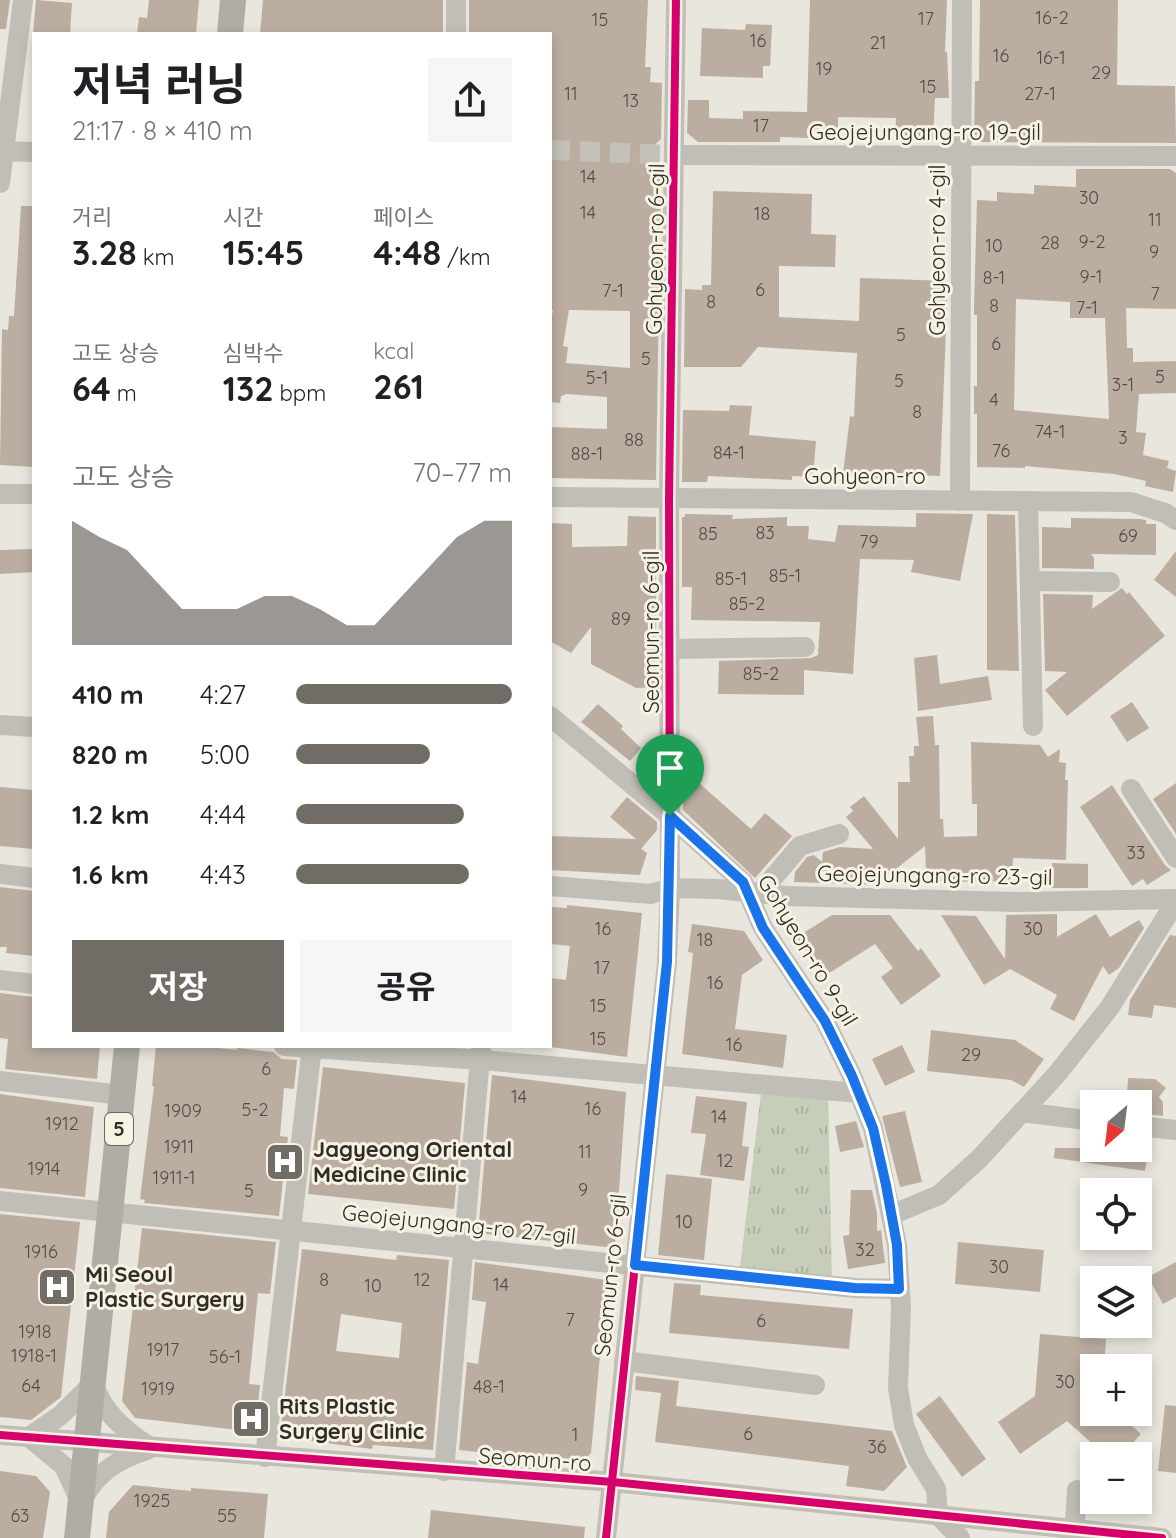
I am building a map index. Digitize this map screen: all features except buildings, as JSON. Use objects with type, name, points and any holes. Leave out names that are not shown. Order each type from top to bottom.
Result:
[{"type":"main road","points":[[230,32],[233,0]]},
{"type":"main road","name":"5","points":[[77,1538],[127,1048]]},
{"type":"street","points":[[0,183],[23,0]]},
{"type":"street","points":[[456,0],[456,32]]},
{"type":"street","name":"Gohyeon-ro 6-gil","points":[[669,499],[676,0]]},
{"type":"street","name":"Gohyeon-ro 4-gil","points":[[960,501],[962,0]]},
{"type":"street","points":[[2,151],[32,152]]},
{"type":"street","name":"Geojejungang-ro 19-gil","points":[[674,155],[1176,156]]},
{"type":"street","points":[[0,494],[32,494]]},
{"type":"street","name":"Gohyeon-ro","points":[[552,497],[1131,502],[1165,513],[1176,520]]},
{"type":"street","name":"Seomun-ro 6-gil","points":[[606,1538],[667,962],[670,888],[669,499]]},
{"type":"street","points":[[1028,501],[1033,726]]},
{"type":"street","points":[[1030,581],[1110,582]]},
{"type":"street","points":[[670,649],[805,647]]},
{"type":"street","name":"Gohyeon-ro 9-gil","points":[[552,718],[670,816],[743,882],[752,892],[763,928],[825,1021],[873,1128],[891,1215],[899,1289],[898,1388],[904,1425],[936,1489],[938,1515]]},
{"type":"street","points":[[0,725],[32,727]]},
{"type":"street","points":[[1131,789],[1176,858]]},
{"type":"street","points":[[752,892],[800,846],[839,834]]},
{"type":"street","points":[[0,874],[32,878]]},
{"type":"street","name":"Geojejungang-ro 23-gil","points":[[552,886],[651,894],[670,888],[786,896],[1003,901],[1176,900]]},
{"type":"street","name":"Geojejungang-ro 23-gil","points":[[891,1215],[939,1195],[979,1159],[1057,1074],[1110,1007],[1176,900]]},
{"type":"street","points":[[0,980],[32,984]]},
{"type":"street","points":[[265,1457],[312,1048]]},
{"type":"street","points":[[340,1048],[481,1053],[656,1075],[859,1093]]},
{"type":"street","points":[[444,1471],[481,1053]]},
{"type":"street","points":[[0,1081],[122,1095]]},
{"type":"street","points":[[1022,1112],[1080,1119]]},
{"type":"street","points":[[1152,1127],[1176,1130]]},
{"type":"street","name":"Geojejungang-ro 27-gil","points":[[0,1201],[464,1250],[855,1288],[899,1289]]},
{"type":"street","points":[[624,1361],[815,1385]]},
{"type":"street","points":[[81,1503],[64,1466],[29,1437],[61,1415],[93,1383],[112,1418],[151,1448]]},
{"type":"street","name":"Seomun-ro","points":[[0,1435],[613,1482],[938,1515],[1074,1534],[1162,1538]]},
{"type":"street","points":[[81,1503],[101,1473],[128,1455],[151,1448]]},
{"type":"street","points":[[1074,1534],[1077,1490]]},
{"type":"street","points":[[938,1515],[960,1538]]},
{"type":"green space","points":[[762,1085],[828,1090],[832,1285],[739,1276]]},
{"type":"tunnel","points":[[552,150],[674,155]]},
{"type":"cycle path","points":[[606,1538],[667,962],[676,0]]},
{"type":"cycle path","points":[[0,1435],[613,1482],[1162,1538]]},
{"type":"place","name":"Jagyeong Oriental Medicine Clinic","points":[[285,1162]]},
{"type":"place","name":"Mi Seoul Plastic Surgery","points":[[57,1287]]},
{"type":"place","name":"Rits Plastic Surgery Clinic","points":[[251,1419]]},
{"type":"route","points":[[670,816],[743,882],[763,928],[825,1021],[852,1076],[873,1128],[886,1185],[897,1245],[899,1289],[855,1288],[635,1265],[667,962],[670,816]]}]
